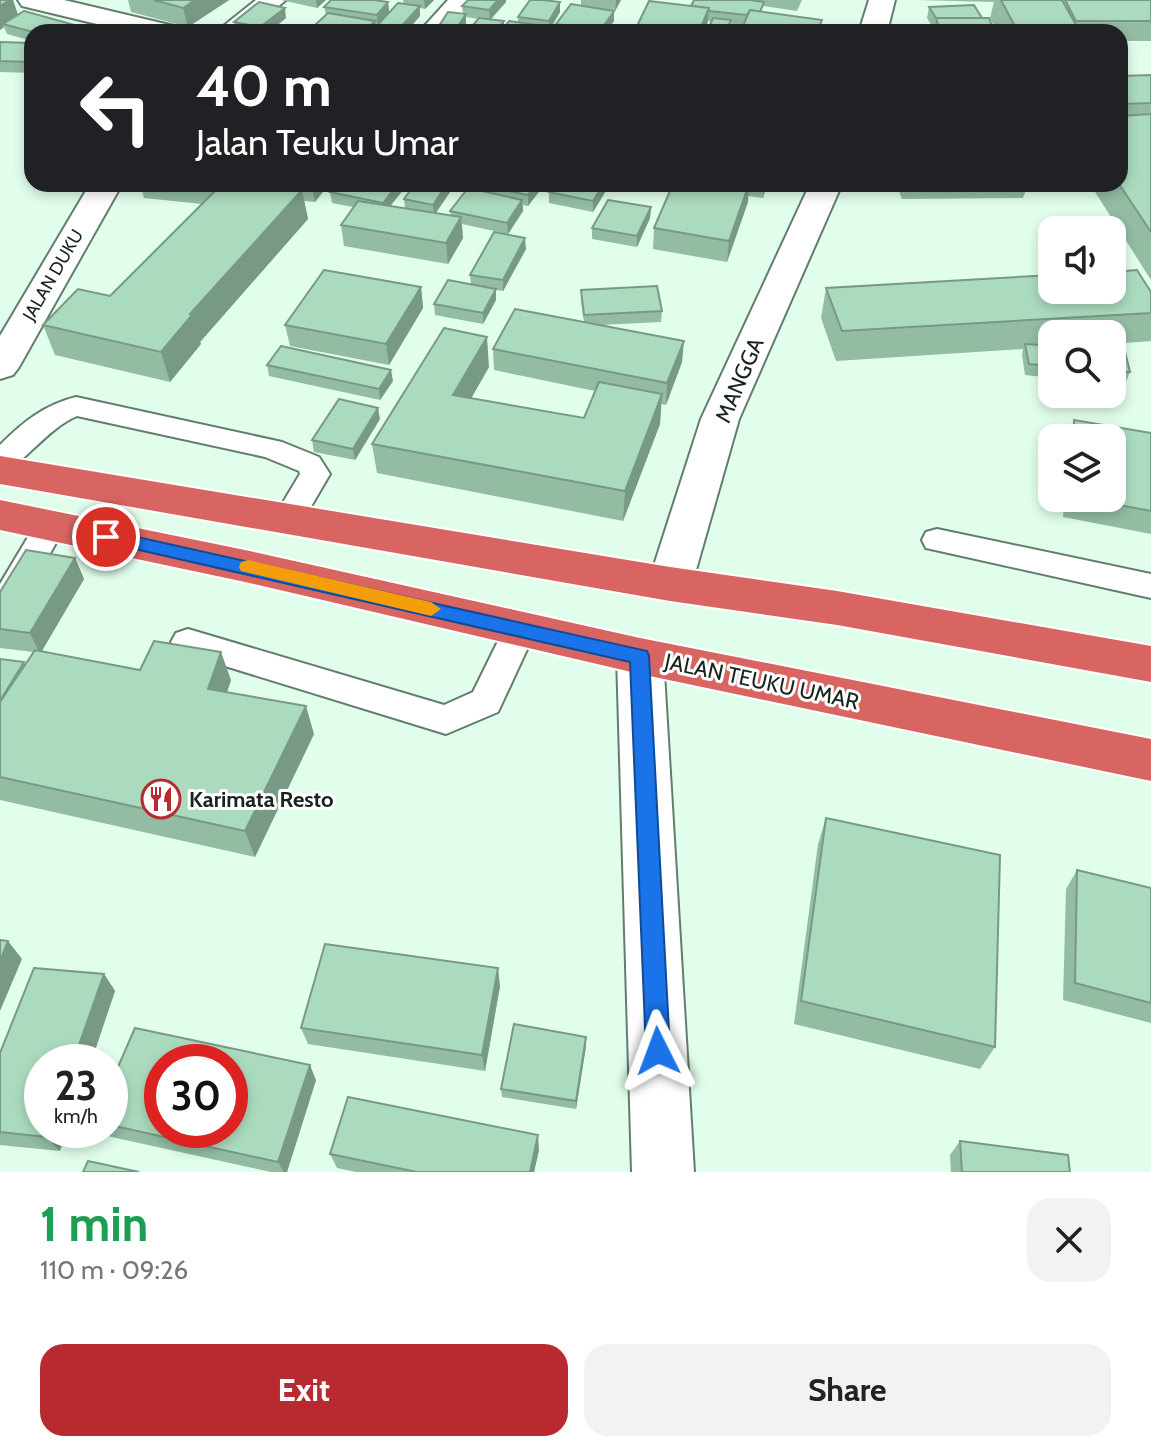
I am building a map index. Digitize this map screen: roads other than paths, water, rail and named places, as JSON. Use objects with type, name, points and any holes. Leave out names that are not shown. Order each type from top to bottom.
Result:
[{"type":"highway","points":[[0,470],[670,584],[837,608],[1151,664]]},
{"type":"highway","name":"JALAN TEUKU UMAR","points":[[0,515],[640,656],[1151,760]]},
{"type":"street","points":[[31,0],[131,24]]},
{"type":"street","points":[[241,24],[273,0]]},
{"type":"street","points":[[440,24],[463,0]]},
{"type":"street","points":[[875,24],[882,0]]},
{"type":"street","name":"JALAN DUKU","points":[[0,367],[101,192]]},
{"type":"street","name":"MANGGA","points":[[670,584],[720,419],[822,192]]},
{"type":"street","points":[[640,656],[663,1172]]},
{"type":"lane","points":[[0,463],[35,428],[63,409],[76,406],[272,449],[309,464],[315,474],[288,519]]},
{"type":"lane","points":[[0,612],[51,525]]},
{"type":"lane","points":[[937,540],[1151,586]]},
{"type":"lane","points":[[188,642],[446,720],[486,702],[520,630]]},
{"type":"place","name":"Karimata Resto","points":[[161,799]]}]
